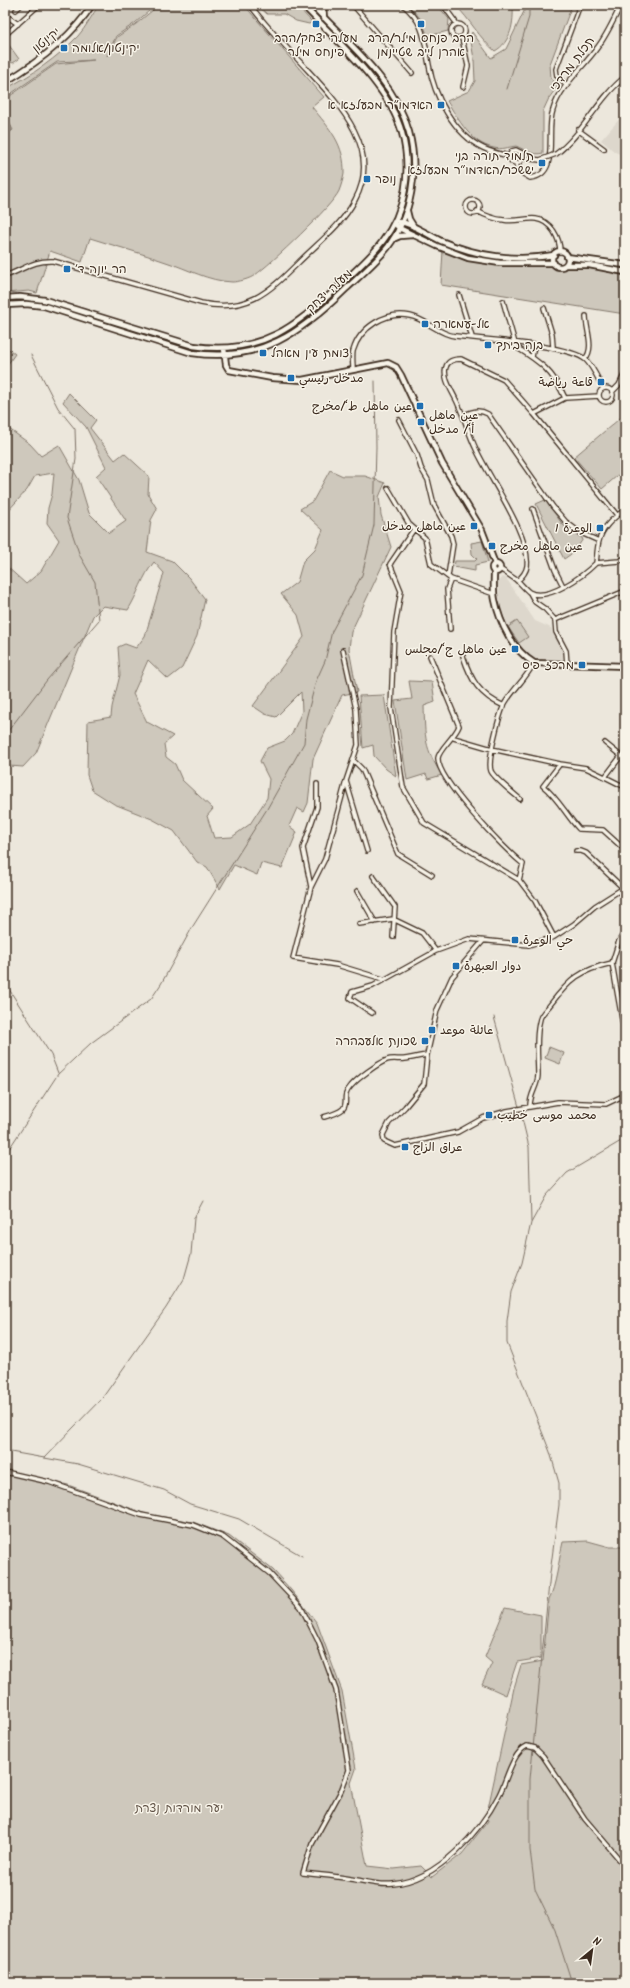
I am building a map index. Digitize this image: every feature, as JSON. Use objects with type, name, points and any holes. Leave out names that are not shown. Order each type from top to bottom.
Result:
[{"type":"street","points":[[16,10],[21,5]]},
{"type":"street","points":[[5,35],[40,5]]},
{"type":"street","name":"יקינטון","points":[[5,82],[69,34],[92,5]]},
{"type":"street","points":[[5,276],[41,260],[53,261],[201,303],[220,306],[231,305],[252,300],[269,291],[340,221],[356,198],[362,180],[363,163],[357,134],[340,106],[280,41],[250,5]]},
{"type":"street","name":"מעלה יצחק","points":[[5,305],[26,304],[44,306],[174,349],[201,354],[225,355],[261,349],[298,331],[319,315],[379,258],[393,240],[402,222],[413,184],[413,163],[408,132],[402,114],[384,83],[312,6],[303,5]]},
{"type":"street","points":[[323,5],[324,18]]},
{"type":"street","points":[[353,5],[412,72]]},
{"type":"street","points":[[403,5],[414,15],[423,31],[432,78],[439,98],[447,111],[464,133],[476,144],[492,152],[509,156],[510,160],[516,163],[521,161],[523,158],[540,160],[556,154],[625,77]]},
{"type":"street","points":[[443,5],[457,24],[462,25],[466,29],[462,38],[468,66],[463,87]]},
{"type":"street","points":[[566,86],[557,76],[556,69],[580,5]]},
{"type":"street","name":"תכלת מרדכי","points":[[516,163],[518,171],[530,178],[546,171],[549,162],[552,111],[556,100],[600,44],[621,5]]},
{"type":"street","name":"מעלה יצחק","points":[[5,298],[39,298],[176,342],[201,348],[243,346],[266,340],[307,316],[374,253],[386,238],[403,199],[406,174],[403,142],[396,117],[386,98],[312,6]]},
{"type":"street","points":[[5,15],[18,24]]},
{"type":"street","points":[[457,24],[452,28],[451,33],[457,38],[462,38]]},
{"type":"street","points":[[578,130],[604,149]]},
{"type":"street","points":[[509,156],[512,151],[516,150],[522,153],[523,158]]},
{"type":"street","points":[[407,209],[409,220],[415,228]]},
{"type":"street","points":[[477,211],[496,219],[514,221],[537,219],[544,222],[555,232],[560,246],[560,252]]},
{"type":"street","points":[[394,222],[402,222],[452,245],[479,254],[513,257],[554,255],[560,252]]},
{"type":"street","points":[[394,222],[399,228],[449,252],[478,261],[554,264],[560,267],[566,265],[588,265],[625,272]]},
{"type":"street","points":[[393,240],[400,236],[414,235]]},
{"type":"street","points":[[560,252],[564,253],[567,257],[625,265]]},
{"type":"street","points":[[554,255],[554,264]]},
{"type":"street","points":[[566,265],[567,257]]},
{"type":"street","points":[[459,295],[472,337]]},
{"type":"street","points":[[503,301],[516,347],[551,372],[565,398]]},
{"type":"street","points":[[544,308],[552,334],[553,347]]},
{"type":"street","points":[[353,370],[353,352],[359,340],[368,328],[380,320],[392,315],[411,316],[452,335],[514,342],[534,346],[553,347],[585,359],[603,388]]},
{"type":"street","points":[[585,359],[589,354],[590,346],[586,329],[586,316]]},
{"type":"street","points":[[532,357],[534,346]]},
{"type":"street","points":[[224,348],[226,365],[233,372],[272,378],[302,380],[388,363],[396,367],[442,462],[482,530],[495,564],[492,567],[494,572],[494,594],[502,620],[511,640],[518,650],[534,663],[625,666]]},
{"type":"street","points":[[517,581],[524,574],[527,565],[523,540],[506,502],[475,449],[464,415],[446,377],[446,367],[453,359],[469,362],[504,380],[617,515]]},
{"type":"street","points":[[599,396],[603,401],[609,400],[612,396],[612,392],[620,386],[625,373]]},
{"type":"street","points":[[603,388],[608,388],[612,392]]},
{"type":"street","points":[[599,396],[603,388]]},
{"type":"street","points":[[534,414],[565,398],[599,396]]},
{"type":"street","points":[[464,415],[477,411],[488,414],[553,507],[566,522],[579,532],[599,541]]},
{"type":"street","points":[[399,420],[418,455],[421,468],[428,480],[434,505],[451,536],[450,577],[447,589],[450,629]]},
{"type":"street","points":[[388,488],[409,524],[426,538],[431,564],[450,577],[494,594]]},
{"type":"street","points":[[533,509],[555,570],[563,586]]},
{"type":"street","points":[[530,593],[543,595],[584,575],[596,563],[599,541],[606,526],[617,515],[625,510]]},
{"type":"street","points":[[414,528],[390,564],[401,591],[394,632],[391,708],[403,787],[424,823],[519,880],[535,900],[554,937]]},
{"type":"street","points":[[596,563],[618,561],[625,558]]},
{"type":"street","points":[[495,564],[500,565],[500,569],[517,581],[530,593],[536,602],[555,620],[556,632],[566,650],[567,665]]},
{"type":"street","points":[[494,572],[500,569]]},
{"type":"street","points":[[555,620],[625,591]]},
{"type":"street","points":[[343,650],[356,709],[358,745],[346,781],[325,858],[312,887],[293,958],[337,965],[384,979]]},
{"type":"street","points":[[430,656],[459,726],[454,738],[439,753],[438,760],[444,775],[469,810],[507,851],[524,864],[519,880]]},
{"type":"street","points":[[463,656],[468,674],[481,691],[492,700],[504,706]]},
{"type":"street","points":[[520,799],[491,772],[490,762],[492,749],[504,706],[528,676],[534,663]]},
{"type":"street","points":[[454,738],[492,749],[560,764],[586,768],[625,787]]},
{"type":"street","points":[[604,744],[621,756],[605,777]]},
{"type":"street","points":[[353,760],[362,769],[368,787],[398,854],[432,875]]},
{"type":"street","points":[[560,764],[543,786],[553,796],[568,817],[579,829],[603,830],[625,850]]},
{"type":"street","points":[[346,781],[367,851]]},
{"type":"street","points":[[312,887],[303,848],[317,807],[317,784]]},
{"type":"street","points":[[372,1013],[350,998],[352,992],[373,986],[436,951],[469,939],[529,945],[554,937],[574,924],[595,906],[624,888],[586,853],[581,850],[576,851]]},
{"type":"street","points":[[373,876],[394,907],[393,937]]},
{"type":"street","points":[[357,891],[375,922]]},
{"type":"street","points":[[359,924],[393,919],[422,932],[436,951]]},
{"type":"street","points":[[625,931],[619,942],[612,962],[625,1035]]},
{"type":"street","points":[[483,941],[452,977],[437,1010],[427,1055],[424,1084],[405,1107],[389,1123],[383,1135],[384,1141],[395,1146],[458,1132],[483,1118],[530,1107],[558,1102],[606,1104],[625,1095]]},
{"type":"street","points":[[530,1107],[530,1099],[538,1077],[537,1058],[540,1018],[565,986],[578,975],[592,967],[612,962]]},
{"type":"street","points":[[324,1117],[338,1113],[344,1108],[347,1103],[346,1095],[350,1087],[357,1080],[387,1060],[406,1059],[427,1055]]},
{"type":"street","points":[[5,1472],[48,1482],[142,1515],[193,1525],[223,1537],[269,1573],[301,1607],[314,1630],[336,1690],[349,1770],[341,1791],[312,1844],[303,1873],[384,1885],[403,1883],[420,1876],[457,1851],[467,1840],[495,1802],[508,1778],[517,1754],[527,1746],[535,1748],[543,1756],[585,1819],[625,1866]]},
{"type":"shaded area","points":[[623,115],[625,116],[625,156],[615,152],[601,140]]},
{"type":"shaded area","points":[[502,577],[506,578],[535,621],[551,628],[561,645],[563,658],[561,662],[535,659],[521,649],[512,635],[500,605],[498,582]]},
{"type":"green space","points":[[99,5],[109,5],[115,10],[119,5],[156,5],[135,23],[116,36],[107,56],[117,37],[159,5],[244,5],[324,97],[312,107],[335,137],[342,154],[344,174],[339,191],[325,209],[274,260],[253,276],[235,282],[223,281],[90,238],[82,262],[50,251],[37,293],[29,291],[5,293],[5,136],[13,130],[9,122],[8,114],[8,122],[12,130],[5,135],[5,89],[25,78],[62,52],[78,36]],"holes":[[[94,60],[56,64],[7,98],[8,111],[6,97],[57,62]]]},
{"type":"green space","points":[[257,5],[296,5],[312,22],[309,24],[296,21],[284,14],[267,14]]},
{"type":"green space","points":[[408,5],[437,5],[449,19],[448,31],[428,36],[420,18]]},
{"type":"green space","points":[[455,5],[513,5],[512,25],[505,43],[495,51],[489,46]]},
{"type":"green space","points":[[527,5],[572,5],[550,64],[551,78],[557,87],[549,98],[543,111],[543,153],[539,154],[529,152],[516,146],[497,149],[478,142],[466,130],[447,101],[469,91],[475,81],[474,59],[470,36],[472,32],[491,58],[506,49]]},
{"type":"green space","points":[[6,41],[19,59],[13,63],[5,57]]},
{"type":"green space","points":[[443,250],[470,259],[523,266],[572,263],[625,276],[625,314],[441,285]]},
{"type":"green space","points":[[5,346],[15,354],[5,368]]},
{"type":"green space","points":[[69,393],[96,420],[90,428],[115,460],[124,453],[149,476],[148,494],[157,509],[151,520],[147,552],[172,561],[189,578],[205,599],[197,636],[182,668],[168,679],[148,660],[133,694],[147,722],[173,736],[164,744],[166,757],[175,764],[182,780],[213,809],[207,816],[214,838],[232,837],[250,824],[267,798],[269,779],[260,761],[267,748],[285,741],[292,734],[302,711],[301,692],[276,717],[265,714],[253,706],[304,637],[298,615],[281,594],[297,582],[303,561],[315,549],[323,530],[300,509],[313,501],[330,470],[343,476],[365,476],[385,483],[379,497],[381,515],[391,547],[351,632],[349,649],[357,692],[342,695],[313,759],[308,803],[304,812],[297,808],[289,826],[297,832],[282,868],[261,863],[257,875],[234,865],[220,889],[207,867],[197,862],[174,831],[152,819],[114,804],[92,790],[87,775],[88,721],[111,717],[120,675],[118,647],[125,644],[136,648],[145,636],[164,573],[154,562],[146,574],[128,610],[103,606],[93,616],[36,753],[23,767],[9,766],[5,772],[5,565],[26,584],[41,571],[59,540],[47,523],[54,473],[35,476],[27,490],[5,514],[5,426],[30,444],[41,456],[59,445],[79,480],[89,513],[109,533],[126,521],[96,476],[106,467],[86,427],[63,402]]},
{"type":"green space","points":[[625,414],[625,469],[602,489],[574,457]]},
{"type":"green space","points":[[545,500],[563,525],[583,539],[574,552],[564,559],[536,504]]},
{"type":"green space","points":[[482,541],[488,562],[475,565],[475,571],[454,567],[455,561],[475,561],[477,559],[472,554],[471,543]]},
{"type":"green space","points":[[517,621],[528,637],[519,643],[508,627]]},
{"type":"green space","points":[[409,681],[432,682],[435,702],[424,706],[425,734],[432,757],[442,775],[428,779],[426,774],[407,780],[395,701],[412,699]]},
{"type":"green space","points":[[384,695],[396,776],[386,769],[374,756],[373,745],[363,748],[359,696]]},
{"type":"green space","points":[[549,1047],[564,1053],[560,1064],[545,1058]]},
{"type":"green space","name":"יער מורדות נצרת","points":[[5,1470],[68,1485],[146,1514],[193,1522],[229,1536],[273,1570],[317,1623],[342,1691],[356,1769],[351,1783],[367,1866],[394,1869],[421,1866],[432,1877],[462,1854],[488,1821],[487,1813],[514,1688],[521,1665],[543,1661],[549,1599],[555,1580],[563,1542],[588,1541],[610,1547],[625,1547],[625,1983],[5,1983]]},
{"type":"green space","points":[[505,1608],[541,1615],[541,1658],[517,1662],[506,1695],[482,1684],[492,1663],[485,1657]]},
{"type":"waterway","points":[[507,89],[529,17],[529,5]]},
{"type":"waterway","points":[[5,735],[47,680],[99,620],[95,582],[80,556],[67,518],[76,459],[75,429],[58,408],[31,355]]},
{"type":"waterway","points":[[5,1155],[58,1074],[91,1043],[151,999],[193,926],[267,809],[304,743],[306,719],[316,681],[325,661],[332,631],[362,575],[374,525],[376,447],[375,381]]},
{"type":"waterway","points":[[5,983],[51,1055],[58,1073]]},
{"type":"waterway","points":[[494,1017],[519,1107]]},
{"type":"waterway","points":[[520,1110],[529,1147],[531,1222]]},
{"type":"waterway","points":[[572,1983],[555,1930],[535,1889],[530,1850],[530,1779],[550,1573],[559,1505],[559,1483],[550,1452],[507,1343],[507,1321],[511,1292],[522,1263],[531,1223],[546,1196],[567,1173],[621,1141],[625,1137]]},
{"type":"waterway","points":[[44,1458],[103,1397],[166,1308],[184,1279],[191,1254],[194,1218],[203,1201]]},
{"type":"waterway","points":[[5,1451],[78,1464],[164,1490],[190,1504],[239,1519],[302,1556]]},
{"type":"place","name":"מעלה יצחק/הרב פינחס מילר","points":[[316,24]]},
{"type":"place","name":"הרב פנחס מילר/הרב אהרן לייב שטיינמן","points":[[421,24]]},
{"type":"place","name":"יקינטון/אלומה","points":[[64,48]]},
{"type":"place","name":"האדמו״ר מבעלזא א","points":[[441,105]]},
{"type":"place","name":"תלמוד תורה בני יששכר/האדמו״ר מבעלזא","points":[[542,163]]},
{"type":"place","name":"נופר","points":[[367,179]]},
{"type":"place","name":"הר יונה ד׳","points":[[67,269]]},
{"type":"place","name":"אל-עמארה","points":[[425,324]]},
{"type":"place","name":"בנה ביתך","points":[[488,345]]},
{"type":"place","name":"צומת עין מאהל","points":[[263,353]]},
{"type":"place","name":"مدخل رئيسي","points":[[291,378]]},
{"type":"place","name":"قاعة رياضة","points":[[601,382]]},
{"type":"place","name":"عين ماهل ط‘/مخرج","points":[[420,406]]},
{"type":"place","name":"عين ماهل أ‘/ مدخل","points":[[421,422]]},
{"type":"place","name":"عين ماهل مدخل","points":[[474,526]]},
{"type":"place","name":"الوعرة 1","points":[[600,528]]},
{"type":"place","name":"عين ماهل مخرج","points":[[492,546]]},
{"type":"place","name":"عين ماهل ج‘/مجلس","points":[[515,649]]},
{"type":"place","name":"מרכז פיס","points":[[582,665]]},
{"type":"place","name":"حي الوعرة","points":[[515,940]]},
{"type":"place","name":"دوار العبهرة","points":[[456,966]]},
{"type":"place","name":"عائلة موعد","points":[[432,1030]]},
{"type":"place","name":"שכונת אלעבהרה","points":[[425,1041]]},
{"type":"place","name":"محمد موسى خطيب","points":[[489,1115]]},
{"type":"place","name":"عراق الزاج","points":[[405,1147]]}]
